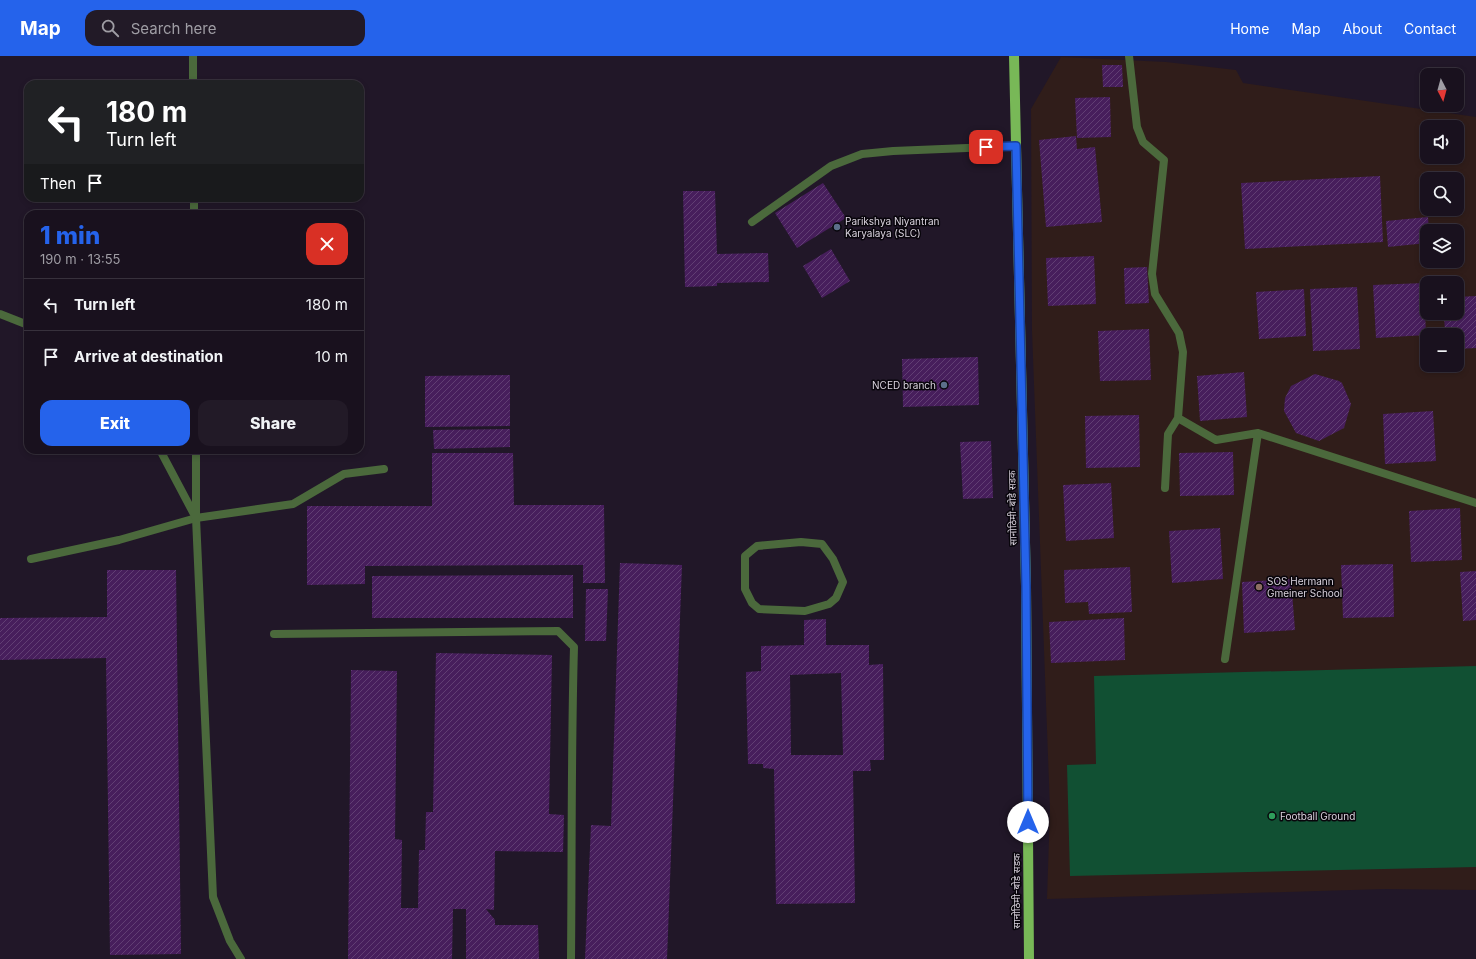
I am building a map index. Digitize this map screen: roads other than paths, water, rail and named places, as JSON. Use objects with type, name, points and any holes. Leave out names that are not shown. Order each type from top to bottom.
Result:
[{"type":"main road","name":"सानोठिमी-बोडे सडक","points":[[1014,56],[1026,586],[1029,959]]},
{"type":"street","points":[[193,56],[193,80]]},
{"type":"street","points":[[1129,56],[1137,127],[1143,142],[1164,160],[1152,274],[1155,294],[1179,333],[1183,352],[1178,418],[1168,434],[1165,488]]},
{"type":"street","points":[[752,222],[831,166],[862,154],[893,151],[1016,146]]},
{"type":"street","points":[[0,314],[24,323]]},
{"type":"street","points":[[1178,418],[1216,440],[1258,433],[1476,503]]},
{"type":"street","points":[[1225,659],[1258,433]]},
{"type":"street","points":[[162,454],[196,518]]},
{"type":"street","points":[[196,454],[196,518],[213,897],[230,941],[241,959]]},
{"type":"street","points":[[31,559],[119,540],[196,518],[294,504],[344,474],[384,469]]},
{"type":"street","points":[[801,542],[822,544],[833,558],[843,582],[836,598],[829,604],[805,611],[759,609],[752,604],[745,589],[746,556],[757,546],[801,542]]},
{"type":"street","points":[[274,634],[558,631],[574,647],[570,959]]},
{"type":"place","name":"Parikshya Niyantran Karyalaya (SLC)","points":[[837,227]]},
{"type":"place","name":"NCED branch","points":[[944,385]]},
{"type":"place","name":"SOS Hermann Gmeiner School","points":[[1259,587]]},
{"type":"place","name":"Football Ground","points":[[1272,816]]}]
